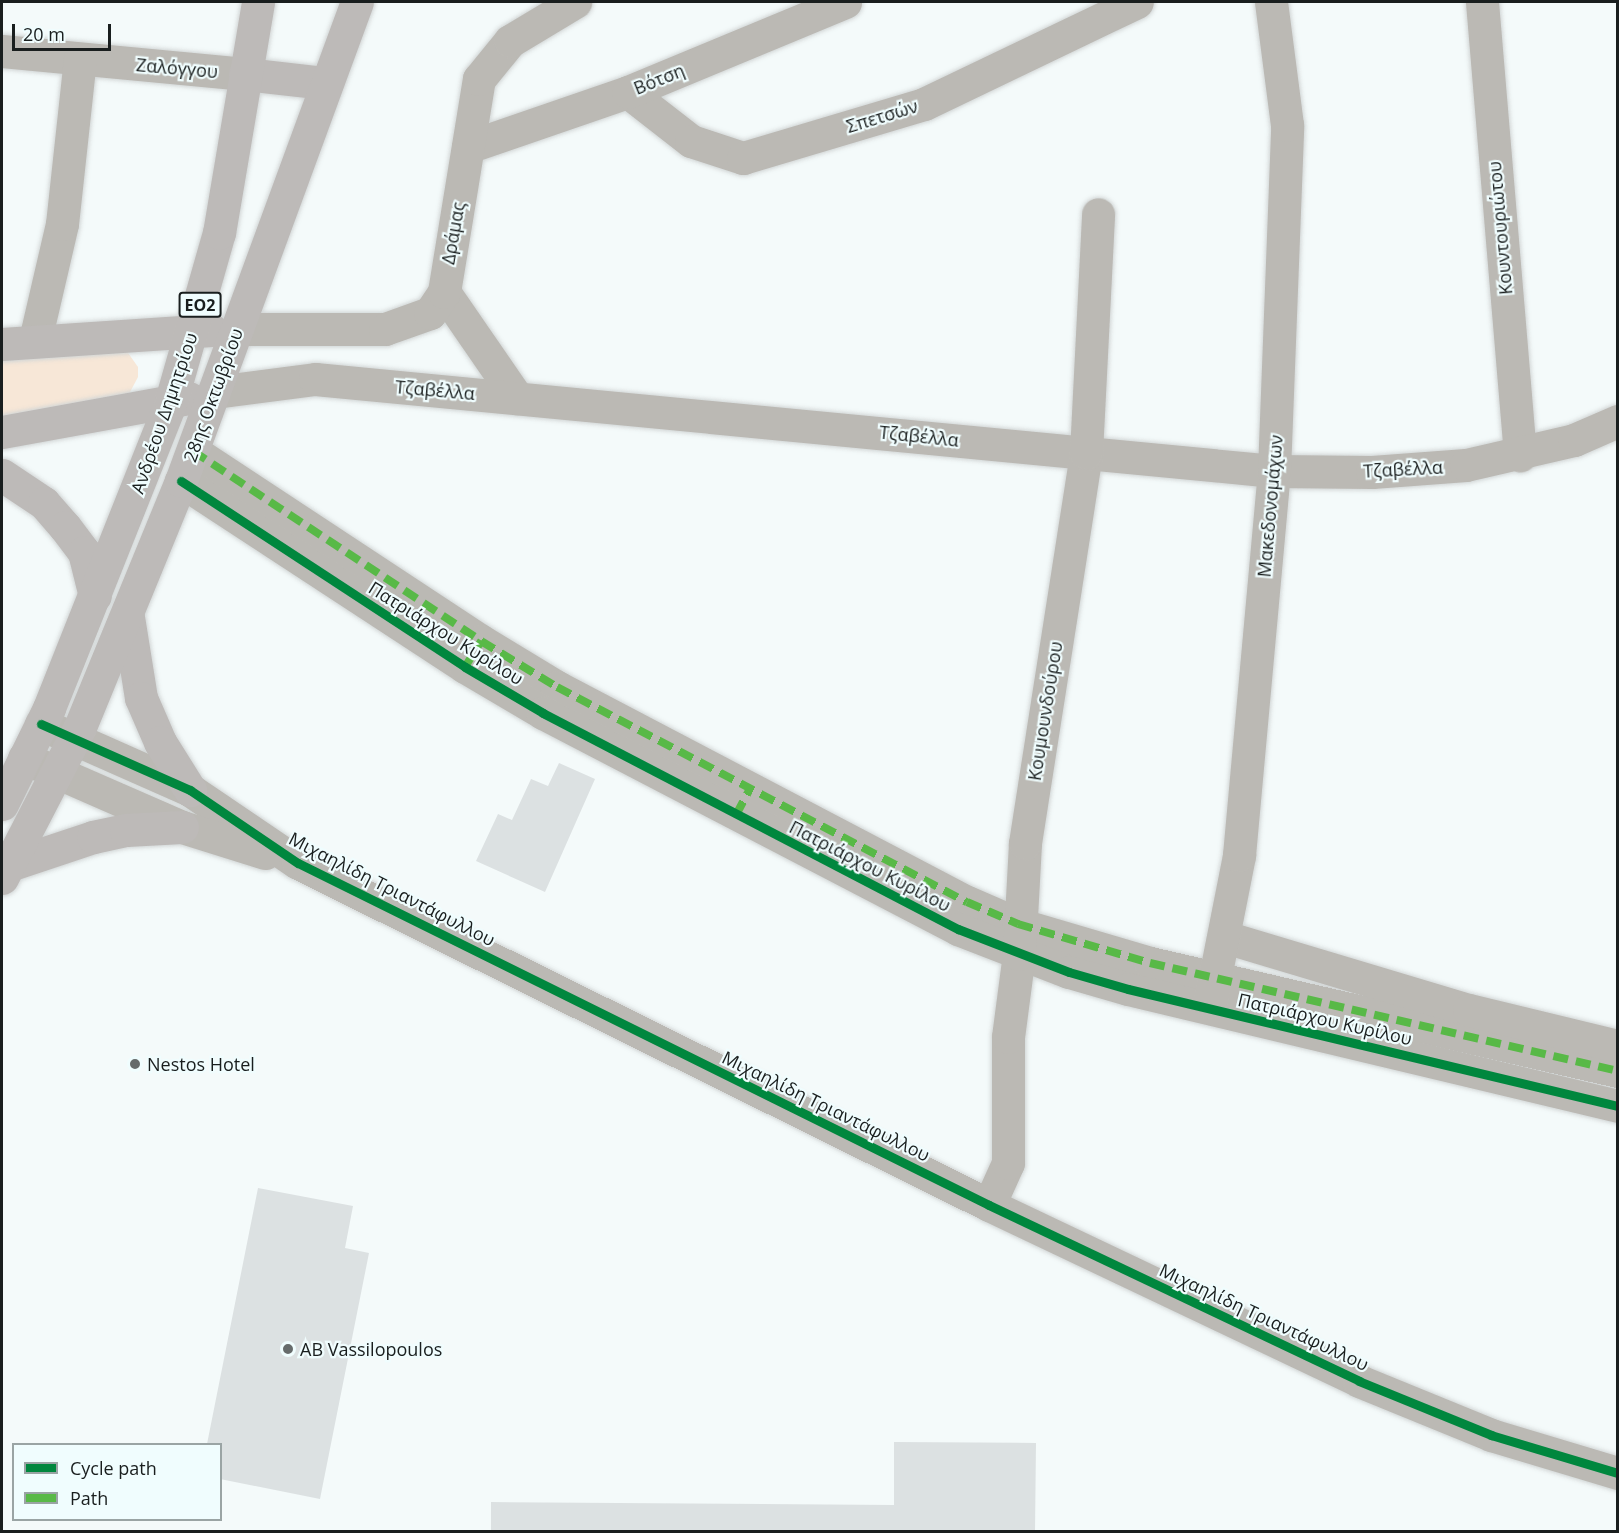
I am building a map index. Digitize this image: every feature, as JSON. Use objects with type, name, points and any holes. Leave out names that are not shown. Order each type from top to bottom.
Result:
[{"type":"main road","name":"Ανδρέου Δημητρίου","points":[[2,804],[41,724],[171,401],[193,331],[219,233],[258,2]]},
{"type":"main road","name":"28ης Οκτωβρίου","points":[[5,871],[75,739],[128,612],[193,451],[325,83],[357,2]]},
{"type":"main road","points":[[245,74],[325,83]]},
{"type":"main road","points":[[2,344],[35,340],[237,329]]},
{"type":"main road","points":[[2,432],[215,392]]},
{"type":"main road","points":[[2,475],[44,503],[65,527],[84,552],[94,596]]},
{"type":"main road","points":[[128,612],[141,698],[160,742],[190,790]]},
{"type":"main road","points":[[5,871],[93,837],[126,830],[182,827]]},
{"type":"street","name":"Δράμας","points":[[237,329],[385,329],[430,313],[444,292],[479,79],[510,41],[575,2]]},
{"type":"street","name":"Βότση","points":[[468,147],[628,92],[845,2]]},
{"type":"street","name":"Σπετσών","points":[[628,92],[691,141],[743,158],[924,104],[1137,2]]},
{"type":"street","name":"Μακεδονομάχων","points":[[1212,994],[1225,937],[1239,855],[1274,471],[1287,125],[1270,2]]},
{"type":"street","name":"Κουντουριώτου","points":[[1482,2],[1520,455]]},
{"type":"street","name":"Ζαλόγγου","points":[[2,51],[245,74]]},
{"type":"street","points":[[35,340],[62,224],[80,59]]},
{"type":"street","name":"Κουμουνδούρου","points":[[988,1204],[1008,1163],[1008,1037],[1019,939],[1025,843],[1086,453],[1098,214]]},
{"type":"street","points":[[444,292],[517,398]]},
{"type":"street","name":"Τζαβέλλα","points":[[215,392],[315,379],[1274,471],[1428,469],[1520,455],[1574,441],[1617,421]]},
{"type":"street","name":"Πατριάρχου Κυρίλου","points":[[193,451],[473,654]]},
{"type":"street","name":"Πατριάρχου Κυρίλου","points":[[181,481],[473,654],[743,803],[894,899],[1019,939],[1617,1106]]},
{"type":"street","name":"Μιχαηλίδη Τριαντάφυλλου","points":[[41,724],[190,790],[298,863],[988,1204],[1359,1381],[1491,1435],[1617,1473]]},
{"type":"street","name":"Μιχαηλίδη Τριαντάφυλλου","points":[[24,758],[182,827],[298,863]]},
{"type":"street","points":[[1225,937],[1469,1010],[1617,1046]]},
{"type":"street","name":"Πατριάρχου Κυρίλου","points":[[1212,994],[1617,1071]]},
{"type":"shaded area","points":[[126,350],[138,367],[138,377],[129,394],[2,421],[2,351]]},
{"type":"building","points":[[559,763],[595,779],[545,892],[476,861],[498,814],[512,820],[531,779],[548,786]]},
{"type":"building","name":"AB Vassilopoulos","points":[[258,1188],[353,1206],[345,1248],[369,1253],[320,1499],[222,1479],[222,1443],[207,1443]]},
{"type":"building","points":[[894,1442],[1036,1443],[1035,1532],[491,1532],[491,1502],[894,1505]]},
{"type":"marked path","points":[[193,451],[481,641],[557,687],[967,902],[1018,924],[1150,963],[1618,1071]]},
{"type":"marked path","points":[[465,667],[481,641]]},
{"type":"marked path","points":[[736,815],[749,791]]},
{"type":"cycle path","points":[[181,481],[465,667],[543,713],[958,929],[1069,972],[1128,989],[1618,1106]]},
{"type":"cycle path","points":[[41,724],[190,790],[298,863],[989,1205],[1359,1381],[1491,1435],[1618,1473]]},
{"type":"place","name":"Nestos Hotel","points":[[135,1064]]},
{"type":"place","name":"AB Vassilopoulos","points":[[288,1349]]}]
